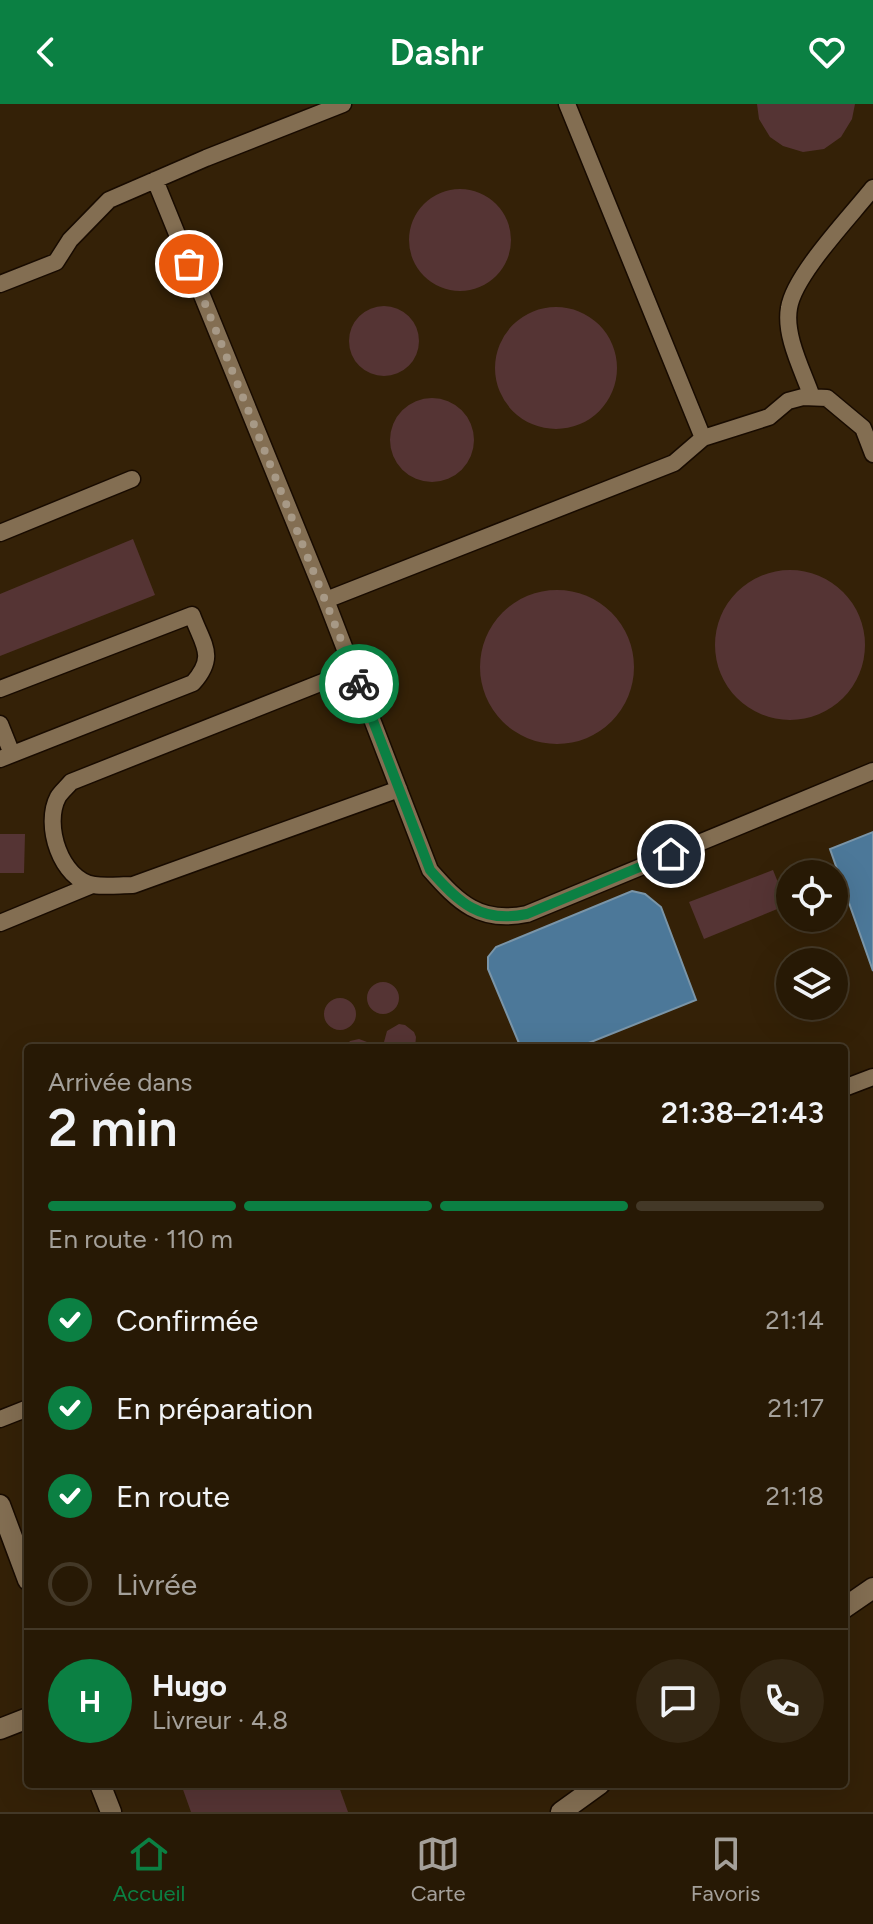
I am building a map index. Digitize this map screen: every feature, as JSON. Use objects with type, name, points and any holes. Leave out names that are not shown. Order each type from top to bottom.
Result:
[{"type":"street","points":[[0,1505],[24,1569]]},
{"type":"street","points":[[848,1605],[873,1588]]},
{"type":"street","points":[[0,1729],[24,1720]]},
{"type":"street","points":[[102,1788],[111,1812]]},
{"type":"street","points":[[561,1812],[594,1788]]},
{"type":"lane","points":[[0,284],[56,262],[70,240],[109,200],[343,104]]},
{"type":"lane","points":[[567,104],[703,438]]},
{"type":"lane","points":[[155,180],[326,600],[430,870],[451,894],[472,910],[493,916],[527,914],[873,771]]},
{"type":"lane","points":[[812,397],[792,340],[788,311],[795,286],[873,188]]},
{"type":"lane","points":[[326,600],[674,463],[703,438],[769,417],[788,401],[803,397],[827,398],[868,430],[873,454]]},
{"type":"lane","points":[[0,533],[132,479]]},
{"type":"lane","points":[[0,689],[192,615],[208,658],[205,669],[193,683],[6,756],[0,724]]},
{"type":"lane","points":[[92,885],[68,871],[55,840],[53,817],[58,798],[71,782],[353,670]]},
{"type":"lane","points":[[0,923],[92,885],[133,885],[399,789]]},
{"type":"lane","points":[[848,1086],[873,1077]]},
{"type":"lane","points":[[0,1419],[24,1410]]},
{"type":"water","points":[[873,832],[873,971],[848,900],[848,860],[834,860],[830,849]]},
{"type":"water","points":[[632,891],[645,894],[661,907],[696,1000],[586,1044],[519,1044],[488,969],[488,957],[496,947]]},
{"type":"building","points":[[757,104],[855,104],[852,119],[841,137],[824,149],[803,152],[783,146],[770,137],[759,119]]},
{"type":"building","points":[[460,189],[479,193],[496,204],[507,221],[511,240],[507,259],[496,276],[479,287],[460,291],[441,287],[424,276],[413,259],[409,240],[413,221],[424,204],[441,193]]},
{"type":"building","points":[[384,306],[403,312],[413,322],[419,341],[413,360],[403,370],[384,376],[365,370],[355,360],[349,341],[355,322],[365,312]]},
{"type":"building","points":[[556,307],[579,312],[599,325],[612,345],[617,368],[612,391],[599,411],[579,424],[556,429],[533,424],[513,411],[500,391],[495,368],[500,345],[513,325],[533,312]]},
{"type":"building","points":[[424,398],[440,398],[456,405],[467,416],[474,440],[471,456],[462,470],[440,482],[424,482],[408,475],[397,464],[390,448],[390,432],[397,416],[408,405]]},
{"type":"building","points":[[133,539],[155,595],[0,656],[0,594]]},
{"type":"building","points":[[790,570],[819,576],[843,592],[859,616],[865,645],[859,674],[843,698],[819,714],[790,720],[761,714],[737,698],[721,674],[715,645],[721,616],[737,592],[761,576]]},
{"type":"building","points":[[557,590],[586,596],[611,613],[628,638],[634,667],[628,696],[611,721],[586,738],[557,744],[528,738],[503,721],[486,696],[480,667],[486,638],[503,613],[528,596]]},
{"type":"building","points":[[0,834],[25,834],[24,873],[0,873]]},
{"type":"building","points":[[773,870],[776,878],[776,910],[704,939],[689,902]]},
{"type":"building","points":[[383,982],[395,986],[399,998],[395,1010],[383,1014],[371,1010],[367,998],[371,986]]},
{"type":"building","points":[[340,998],[352,1002],[356,1014],[352,1026],[340,1030],[328,1026],[324,1014],[328,1002]]},
{"type":"building","points":[[399,1024],[405,1025],[414,1032],[415,1044],[384,1044],[387,1031]]},
{"type":"building","points":[[359,1039],[369,1044],[347,1044]]},
{"type":"building","points":[[182,1788],[339,1788],[348,1812],[191,1812]]},
{"type":"way so far","points":[[189,264],[359,684]]},
{"type":"route","points":[[359,684],[430,870],[451,894],[472,910],[493,916],[527,914],[671,854]]}]
